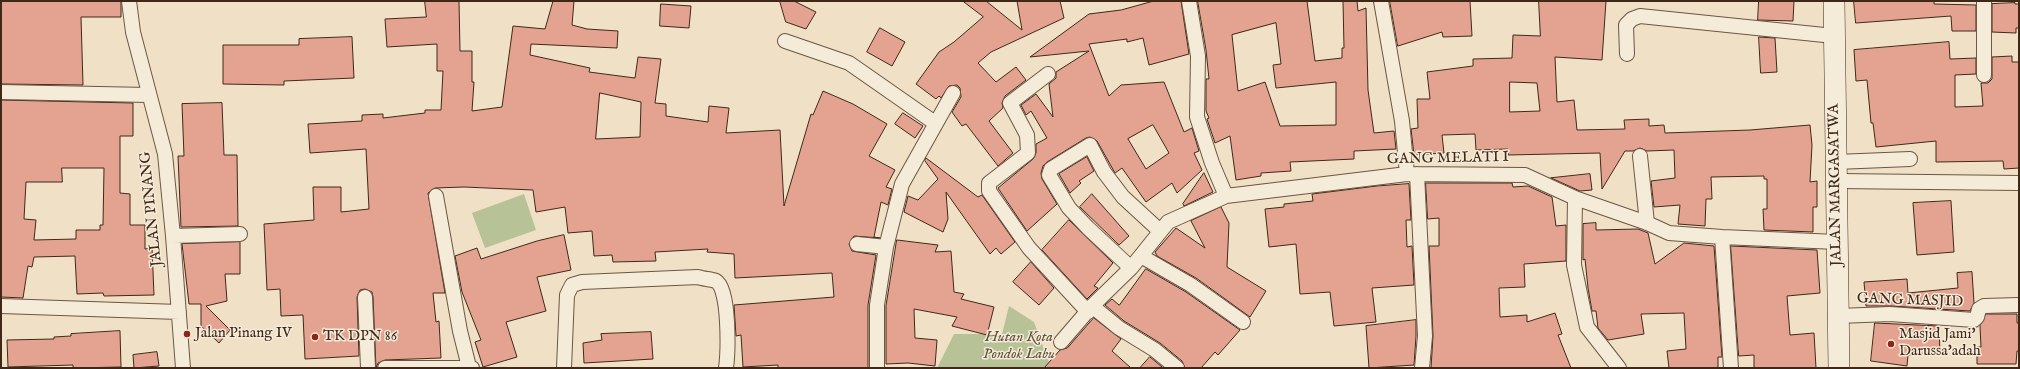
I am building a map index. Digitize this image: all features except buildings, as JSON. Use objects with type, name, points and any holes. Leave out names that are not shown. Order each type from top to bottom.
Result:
[{"type":"street","name":"JALAN PINANG","points":[[129,1],[133,32],[148,95],[165,154],[183,368]]},
{"type":"street","points":[[1189,1],[1198,56],[1197,117],[1212,163],[1226,196]]},
{"type":"street","points":[[1381,1],[1412,174],[1425,336],[1422,368]]},
{"type":"street","name":"JALAN MARGASATWA","points":[[1834,1],[1839,368]]},
{"type":"street","points":[[1984,1],[1984,75]]},
{"type":"street","points":[[1627,54],[1626,25],[1632,19],[1640,16],[1834,36]]},
{"type":"street","points":[[785,40],[849,63],[935,123]]},
{"type":"street","points":[[1048,74],[1010,103],[1027,135],[1028,153],[989,183],[989,191],[1029,248],[1090,309],[1155,350],[1177,368]]},
{"type":"street","points":[[1,92],[148,95]]},
{"type":"street","points":[[876,368],[877,305],[886,248],[902,184],[952,93]]},
{"type":"street","points":[[1131,268],[1069,208],[1049,175],[1051,169],[1090,145],[1104,172],[1123,197],[1160,231]]},
{"type":"street","points":[[1640,156],[1647,223]]},
{"type":"street","points":[[1836,172],[1910,158]]},
{"type":"street","points":[[1836,172],[2019,183]]},
{"type":"street","name":"GANG MELATI I","points":[[1061,342],[1090,309],[1131,268],[1168,222],[1226,196],[1412,174],[1525,176],[1574,198],[1647,223],[1669,233],[1722,238],[1837,242]]},
{"type":"street","points":[[385,368],[471,368],[460,331],[436,196]]},
{"type":"street","points":[[1574,198],[1574,265],[1587,327],[1619,368]]},
{"type":"street","points":[[173,236],[240,234]]},
{"type":"street","points":[[1722,238],[1731,368]]},
{"type":"street","points":[[857,244],[886,248]]},
{"type":"street","points":[[1140,256],[1191,285],[1242,322]]},
{"type":"street","points":[[564,368],[567,294],[572,285],[582,282],[698,278],[716,281],[723,290],[729,348],[726,368]]},
{"type":"street","points":[[365,297],[368,368]]},
{"type":"street","name":"GANG MASJID","points":[[1838,316],[1890,314],[1974,320],[1979,309],[1984,306],[2019,305]]},
{"type":"street","points":[[1,306],[179,312]]},
{"type":"green space","points":[[524,194],[536,230],[485,248],[472,213]]},
{"type":"green space","name":"Hutan Kota Pondok Labu","points":[[1009,306],[1034,322],[1051,368],[937,368],[954,334],[1002,334]]},
{"type":"place","name":"Jalan Pinang IV","points":[[187,334]]},
{"type":"place","name":"TK DPN 86","points":[[315,337]]},
{"type":"place","name":"Masjid Jami' Darussa'adah","points":[[1891,344]]}]
